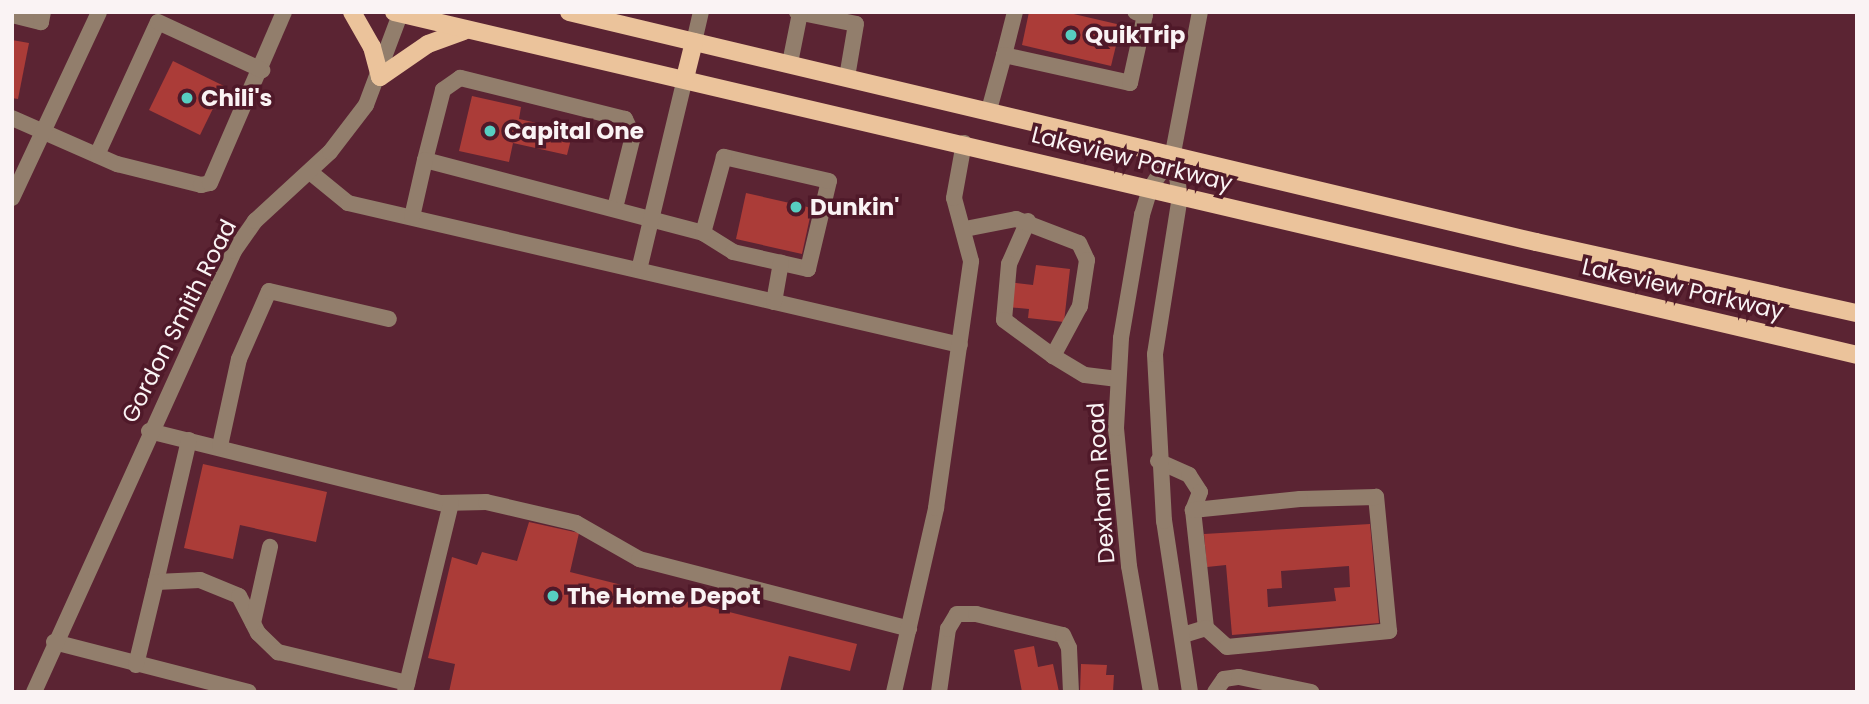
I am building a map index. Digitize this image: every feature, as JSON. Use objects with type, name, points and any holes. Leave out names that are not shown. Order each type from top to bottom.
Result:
[{"type":"main road","points":[[352,12],[372,47],[380,77],[428,44],[467,30]]},
{"type":"main road","name":"Lakeview Parkway","points":[[569,12],[1173,153],[1536,242],[1857,313]]},
{"type":"main road","name":"Lakeview Parkway","points":[[399,13],[964,143],[1857,355]]},
{"type":"main road","points":[[685,79],[694,42]]},
{"type":"street","points":[[12,15],[41,22],[43,12]]},
{"type":"street","points":[[12,198],[99,12]]},
{"type":"street","points":[[12,118],[97,155],[201,185],[210,183],[262,70],[284,12]]},
{"type":"street","points":[[694,42],[701,12]]},
{"type":"street","points":[[989,110],[1015,12]]},
{"type":"street","points":[[1194,12],[1200,13]]},
{"type":"street","name":"Gordon Smith Road","points":[[34,692],[149,431],[234,251],[255,221],[310,172],[366,105],[380,77],[399,13]]},
{"type":"street","points":[[790,63],[799,13],[856,24],[847,77]]},
{"type":"street","points":[[1004,55],[1130,83],[1144,13]]},
{"type":"street","name":"Dexham Road","points":[[1190,692],[1158,461],[1155,354],[1180,196],[1173,153],[1200,13]]},
{"type":"street","points":[[97,155],[158,22],[262,70]]},
{"type":"street","points":[[412,217],[443,90],[460,78],[625,119],[633,136],[615,208]]},
{"type":"street","points":[[639,270],[685,79]]},
{"type":"street","points":[[894,692],[936,508],[971,261],[965,229],[954,198],[964,143]]},
{"type":"street","name":"Dexham Road","points":[[1151,692],[1120,499],[1118,379],[1131,275],[1150,189],[1173,153]]},
{"type":"street","points":[[425,160],[653,218],[703,233],[733,252],[808,269],[829,181],[724,157],[703,233]]},
{"type":"street","points":[[310,172],[348,203],[960,345]]},
{"type":"street","points":[[965,229],[1006,220],[1028,221],[1079,243],[1087,260],[1075,319],[1053,356]]},
{"type":"street","points":[[1028,221],[1009,264],[1004,320],[1053,356],[1085,375],[1118,379]]},
{"type":"street","points":[[774,302],[781,263]]},
{"type":"street","points":[[220,446],[239,359],[269,291],[389,319]]},
{"type":"street","points":[[149,431],[220,446],[451,504],[486,502],[576,523],[639,559],[909,629]]},
{"type":"street","points":[[136,665],[189,440]]},
{"type":"street","points":[[1158,461],[1189,475],[1200,492],[1193,510],[1206,628],[1227,647],[1388,631],[1376,497],[1300,499],[1193,510]]},
{"type":"street","points":[[156,582],[200,580],[239,596],[253,623],[278,652],[406,687],[451,504]]},
{"type":"street","points":[[253,623],[270,547]]},
{"type":"street","points":[[939,692],[948,629],[957,614],[976,614],[1063,635],[1069,648],[1071,692]]},
{"type":"street","points":[[1183,635],[1206,628]]},
{"type":"street","points":[[54,642],[249,692]]},
{"type":"street","points":[[1215,692],[1224,679],[1239,677],[1311,692]]},
{"type":"building","name":"QuikTrip","points":[[1029,12],[1065,12],[1121,25],[1111,66],[1022,45]]},
{"type":"building","points":[[12,40],[29,43],[18,99],[12,98]]},
{"type":"building","name":"Chili's","points":[[173,61],[224,86],[200,135],[149,110]]},
{"type":"building","name":"Capital One","points":[[472,96],[521,107],[519,119],[573,131],[567,155],[513,143],[509,162],[459,151]]},
{"type":"building","points":[[746,193],[812,208],[802,254],[736,239]]},
{"type":"building","points":[[1036,265],[1070,269],[1064,322],[1028,318],[1029,309],[1007,307],[1009,282],[1033,285]]},
{"type":"building","points":[[203,464],[327,492],[316,542],[240,525],[233,559],[184,548]]},
{"type":"building","name":"The Home Depot","points":[[529,522],[579,533],[570,572],[857,644],[850,671],[789,656],[780,692],[449,692],[455,664],[428,658],[452,557],[477,565],[482,552],[517,561]]},
{"type":"building","points":[[1370,524],[1379,623],[1232,635],[1226,565],[1207,567],[1204,534]],"holes":[[[1349,566],[1350,587],[1334,588],[1336,601],[1268,607],[1267,589],[1282,588],[1281,571]]]},
{"type":"building","points":[[1034,646],[1038,667],[1053,664],[1059,692],[1022,692],[1014,650]]},
{"type":"building","points":[[1081,664],[1107,665],[1106,675],[1114,675],[1113,692],[1080,692]]},
{"type":"place","name":"QuikTrip","points":[[1071,35]]},
{"type":"place","name":"Chili's","points":[[187,98]]},
{"type":"place","name":"Capital One","points":[[490,131]]},
{"type":"place","name":"Dunkin'","points":[[796,207]]},
{"type":"place","name":"The Home Depot","points":[[553,596]]}]
